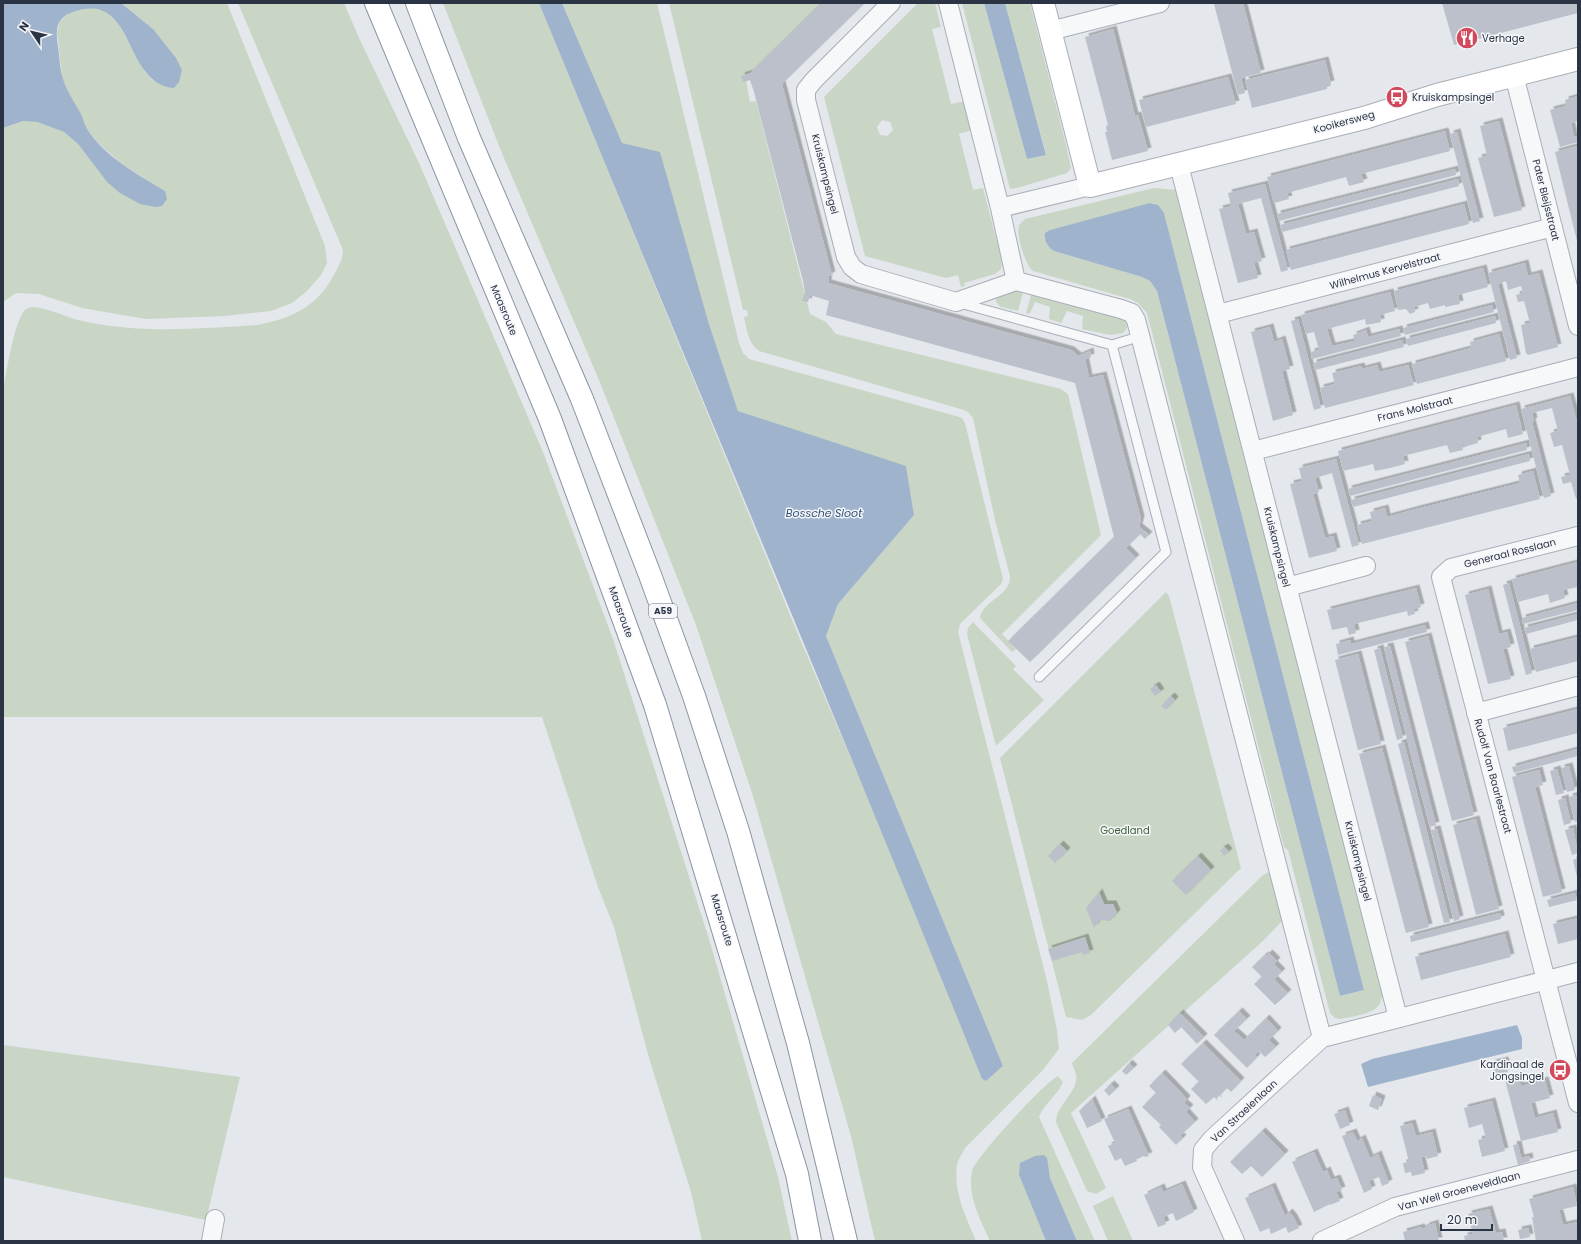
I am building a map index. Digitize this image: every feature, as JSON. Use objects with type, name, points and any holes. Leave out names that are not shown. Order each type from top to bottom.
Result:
[{"type":"main road","name":"Maasroute","points":[[376,3],[550,419],[655,705],[797,1174],[810,1241]]},
{"type":"main road","name":"A59","points":[[418,3],[469,138],[582,399],[650,575],[694,696],[738,831],[798,1042],[846,1241]]},
{"type":"main road","points":[[1043,3],[1090,186],[1179,165]]},
{"type":"main road","name":"Kooikersweg","points":[[1179,165],[1364,118],[1398,106],[1578,59]]},
{"type":"street","name":"Kruiskampsingel","points":[[891,3],[814,80],[806,90],[806,100],[846,257],[852,267],[861,274],[956,302]]},
{"type":"street","points":[[948,3],[1000,208],[1016,281]]},
{"type":"street","points":[[1050,32],[1160,3]]},
{"type":"street","name":"Pater Bleijsstraat","points":[[1514,75],[1578,326]]},
{"type":"street","name":"Kruiskampsingel","points":[[1179,165],[1398,1018]]},
{"type":"street","points":[[1000,208],[1090,186]]},
{"type":"street","name":"Wilhelmus Kervelstraat","points":[[1218,314],[1553,227]]},
{"type":"street","points":[[956,302],[1016,281],[1132,313],[1141,336],[1322,1038],[1578,972]]},
{"type":"street","name":"Frans Molstraat","points":[[1253,451],[1578,367]]},
{"type":"street","name":"Generaal Rosslaan","points":[[1443,574],[1451,568],[1578,536]]},
{"type":"street","points":[[1287,587],[1366,566]]},
{"type":"street","name":"Rudolf Van Baarlestraat","points":[[1443,574],[1441,583],[1578,1103]]},
{"type":"street","points":[[1476,713],[1578,686]]},
{"type":"street","name":"Van Straelenlaan","points":[[1236,1241],[1202,1166],[1203,1150],[1212,1139],[1322,1038]]},
{"type":"street","name":"Van Well Groeneveldlaan","points":[[1322,1241],[1396,1207],[1578,1160]]},
{"type":"street","points":[[210,1241],[215,1219]]},
{"type":"lane","name":"Kruiskampsingel","points":[[956,302],[1112,345]]},
{"type":"lane","points":[[1039,677],[1166,552],[1112,345],[1141,336]]},
{"type":"green space","points":[[121,3],[227,3],[325,246],[327,263],[321,275],[307,291],[292,303],[271,311],[224,316],[146,319],[82,308],[39,294],[16,293],[3,302],[3,128],[23,121],[37,122],[64,132],[78,144],[107,182],[165,191],[123,165],[97,142],[86,128],[81,114],[63,85],[57,32],[60,21],[72,11],[90,8],[103,10],[116,19],[145,72],[153,81],[153,29]]},
{"type":"green space","points":[[238,3],[344,3],[359,38],[419,163],[543,452],[613,639],[709,939],[778,1177],[792,1241],[702,1241],[691,1192],[649,1058],[614,927],[598,887],[542,717],[3,717],[3,390],[18,322],[22,314],[26,309],[37,307],[78,320],[145,329],[190,329],[257,325],[282,319],[304,309],[321,294],[335,273],[342,259],[343,250]]},
{"type":"green space","points":[[443,3],[539,3],[800,639],[882,831],[982,1079],[986,1081],[1003,1066],[826,636],[838,604],[914,515],[906,467],[738,411],[708,321],[622,144],[562,3],[657,3],[739,343],[743,353],[749,359],[956,416],[962,418],[965,423],[1003,579],[1001,584],[960,624],[958,632],[1047,981],[1057,1030],[1059,1049],[1042,1071],[965,1148],[958,1161],[956,1175],[961,1204],[976,1241],[875,1241],[851,1136],[753,796],[696,625],[599,380],[501,151]]},
{"type":"green space","points":[[669,3],[822,3],[746,79],[750,102],[756,101],[810,314],[826,322],[836,334],[1061,389],[1068,394],[1101,535],[1002,634],[1016,649],[1012,652],[980,618],[986,607],[1006,589],[1010,576],[995,520],[973,418],[968,412],[759,351],[752,344],[744,317],[748,316],[747,310],[743,310]]},
{"type":"green space","points":[[918,3],[935,3],[941,27],[932,29],[951,104],[965,101],[972,130],[959,134],[973,190],[983,188],[1002,261],[1001,269],[995,274],[964,283],[965,286],[961,287],[958,275],[946,278],[865,256],[824,97]],"holes":[[[882,120],[890,122],[893,130],[887,136],[880,135],[877,127]]]},
{"type":"green space","points":[[962,3],[984,3],[1027,159],[1046,154],[1005,3],[1030,3],[1066,145],[1071,168],[1067,173],[1010,189]]},
{"type":"green space","points":[[1154,188],[1177,190],[1386,997],[1381,998],[1377,1008],[1372,1011],[1341,1019],[1335,1018],[1330,1013],[1288,850],[1284,847],[1147,313],[1138,303],[1130,299],[1033,271],[1024,256],[1018,230],[1019,225],[1025,219]],"holes":[[[1153,203],[1164,213],[1364,990],[1340,996],[1157,291],[1150,281],[1142,277],[1054,251],[1045,241],[1044,236],[1050,230]]]},
{"type":"green space","points":[[1024,289],[1018,311],[1001,307],[996,302],[996,296],[1001,292]]},
{"type":"green space","points":[[1032,291],[1123,317],[1126,321],[1127,328],[1123,333],[1110,335],[1082,329],[1083,316],[1067,311],[1061,323],[1049,319],[1050,307],[1035,302],[1030,313],[1026,314]]},
{"type":"green space","name":"Goedland","points":[[1166,592],[1169,596],[1241,868],[1091,1015],[1082,1020],[1066,1017],[1000,758]]},
{"type":"green space","points":[[973,622],[1016,666],[1013,669],[1044,700],[996,746],[967,634],[968,628]]},
{"type":"green space","points":[[1273,870],[1286,917],[1263,941],[1071,1113],[1106,1188],[1096,1194],[1087,1191],[1056,1122],[1057,1116],[1076,1081],[1076,1075],[1072,1063],[1263,875]]},
{"type":"green space","points":[[3,1045],[240,1077],[206,1220],[3,1177]]},
{"type":"green space","points":[[1058,1076],[1063,1082],[1039,1117],[1095,1241],[1077,1241],[1050,1178],[1048,1168],[1019,1175],[1046,1241],[990,1241],[975,1207],[971,1189],[972,1171],[984,1152],[1011,1121],[1039,1092]]},
{"type":"green space","points":[[1113,1196],[1133,1241],[1108,1241],[1093,1206]]},
{"type":"water","points":[[3,3],[121,3],[153,29],[176,58],[182,70],[179,82],[174,88],[158,83],[146,73],[122,29],[113,17],[100,10],[84,9],[68,14],[60,21],[58,25],[57,37],[61,72],[87,129],[103,148],[122,164],[165,191],[167,199],[162,206],[156,207],[140,204],[120,193],[107,182],[78,144],[64,132],[37,122],[23,121],[3,128]]},
{"type":"water","name":"Bossche Sloot","points":[[539,3],[562,3],[622,143],[660,152],[708,321],[738,411],[906,466],[914,515],[838,604],[826,636],[1003,1066],[986,1081],[982,1079]]},
{"type":"water","points":[[984,3],[1005,3],[1046,155],[1027,159]]},
{"type":"water","points":[[1150,203],[1158,205],[1164,213],[1364,990],[1340,996],[1157,291],[1150,281],[1142,277],[1054,251],[1045,241],[1045,233],[1050,230]]},
{"type":"water","points":[[1517,1025],[1522,1038],[1522,1049],[1368,1087],[1361,1064],[1372,1059]]},
{"type":"water","points":[[1044,1155],[1047,1158],[1050,1178],[1077,1241],[1046,1241],[1019,1175],[1020,1163],[1035,1156]]},
{"type":"building","points":[[821,3],[865,3],[782,84],[832,275],[829,276],[828,283],[1071,350],[1078,356],[1090,351],[1091,357],[1085,359],[1089,378],[1103,375],[1141,519],[1139,527],[1149,535],[1145,539],[1140,534],[1126,548],[1136,558],[1030,662],[1008,641],[1114,537],[1075,383],[826,315],[829,301],[810,295],[808,302],[802,301],[805,292],[803,281],[754,92],[750,80],[743,82],[741,76],[750,73]]},
{"type":"building","points":[[1243,3],[1261,73],[1241,78],[1245,93],[1238,95],[1214,4]]},
{"type":"building","points":[[1442,3],[1578,3],[1578,13],[1454,45]]},
{"type":"building","points":[[1113,29],[1135,116],[1138,115],[1148,151],[1112,160],[1105,132],[1107,132],[1106,126],[1108,125],[1085,37]]},
{"type":"building","points":[[1325,60],[1331,84],[1327,85],[1327,89],[1252,108],[1245,80]]},
{"type":"building","points":[[1228,77],[1236,104],[1146,127],[1139,100]]},
{"type":"building","points":[[1578,96],[1578,121],[1571,123],[1574,137],[1578,136],[1578,142],[1560,147],[1550,110],[1566,106],[1565,100]]},
{"type":"building","points":[[1499,121],[1522,210],[1494,217],[1478,158],[1487,156],[1480,126]]},
{"type":"building","points":[[1445,131],[1450,151],[1361,174],[1364,182],[1349,186],[1346,177],[1287,193],[1289,199],[1274,203],[1267,177]]},
{"type":"building","points":[[1457,132],[1480,221],[1473,223],[1450,134]]},
{"type":"building","points":[[1577,146],[1578,241],[1555,152]]},
{"type":"building","points":[[1455,169],[1456,175],[1279,221],[1277,214]]},
{"type":"building","points":[[1458,179],[1459,186],[1282,232],[1280,225]]},
{"type":"building","points":[[1265,184],[1288,270],[1281,272],[1261,198],[1238,204],[1246,234],[1254,232],[1262,261],[1254,263],[1258,278],[1238,283],[1219,209],[1231,206],[1228,193]]},
{"type":"building","points":[[1464,204],[1469,224],[1291,270],[1286,250]]},
{"type":"building","points":[[1525,263],[1528,276],[1539,273],[1558,347],[1528,355],[1526,353],[1521,325],[1530,323],[1524,301],[1518,302],[1516,295],[1523,293],[1521,286],[1508,290],[1506,281],[1498,284],[1517,358],[1510,360],[1488,273]]},
{"type":"building","points":[[1483,268],[1488,287],[1458,295],[1460,304],[1445,307],[1445,305],[1430,309],[1428,303],[1414,307],[1415,312],[1410,314],[1406,309],[1398,310],[1394,291]]},
{"type":"building","points":[[1390,292],[1395,311],[1380,315],[1381,322],[1366,325],[1365,319],[1327,329],[1332,346],[1355,341],[1353,335],[1366,330],[1368,337],[1399,329],[1401,336],[1312,359],[1311,352],[1319,350],[1314,332],[1306,334],[1301,315]]},
{"type":"building","points":[[1492,305],[1494,312],[1405,335],[1403,328]]},
{"type":"building","points":[[1495,316],[1496,323],[1408,346],[1406,339]]},
{"type":"building","points":[[1298,319],[1321,408],[1314,410],[1291,321]]},
{"type":"building","points":[[1270,327],[1274,342],[1282,339],[1290,369],[1282,371],[1293,415],[1273,421],[1251,332]]},
{"type":"building","points":[[1499,334],[1506,361],[1417,384],[1412,364],[1471,348],[1470,342]]},
{"type":"building","points":[[1402,340],[1404,347],[1315,370],[1313,363]]},
{"type":"building","points":[[1377,365],[1379,372],[1408,365],[1414,385],[1325,408],[1320,388],[1335,384],[1332,373],[1361,366],[1362,369]]},
{"type":"building","points":[[1570,396],[1578,426],[1578,498],[1576,499],[1571,482],[1563,484],[1561,477],[1570,475],[1562,445],[1554,447],[1550,433],[1558,431],[1552,408],[1532,413],[1534,421],[1532,422],[1551,496],[1544,498],[1521,409]]},
{"type":"building","points":[[1516,405],[1523,434],[1508,438],[1506,429],[1477,437],[1478,443],[1464,447],[1461,441],[1463,450],[1450,453],[1447,445],[1403,456],[1405,464],[1390,468],[1375,471],[1373,464],[1343,471],[1338,451]]},
{"type":"building","points":[[1526,443],[1527,450],[1350,496],[1348,489]]},
{"type":"building","points":[[1529,454],[1530,461],[1353,507],[1351,500]]},
{"type":"building","points":[[1336,459],[1359,545],[1352,547],[1332,473],[1315,478],[1319,492],[1313,494],[1325,538],[1333,536],[1337,551],[1309,558],[1290,484],[1302,481],[1299,468]]},
{"type":"building","points":[[1533,471],[1540,499],[1362,544],[1357,525],[1372,521],[1370,512],[1385,508],[1387,517],[1520,483],[1518,475]]},
{"type":"building","points":[[1578,562],[1578,587],[1563,590],[1565,598],[1550,603],[1548,594],[1518,602],[1512,579]]},
{"type":"building","points":[[1509,583],[1532,673],[1526,675],[1503,585]]},
{"type":"building","points":[[1416,588],[1421,607],[1414,609],[1415,614],[1408,616],[1407,611],[1354,624],[1356,633],[1349,635],[1347,627],[1332,630],[1327,610]]},
{"type":"building","points":[[1488,589],[1499,634],[1507,632],[1511,647],[1503,649],[1511,679],[1488,684],[1465,595]]},
{"type":"building","points":[[1578,603],[1578,610],[1523,624],[1522,618]]},
{"type":"building","points":[[1578,614],[1578,620],[1526,634],[1524,628]]},
{"type":"building","points":[[1425,625],[1427,632],[1338,655],[1336,644],[1350,640],[1351,644]]},
{"type":"building","points":[[1428,636],[1474,815],[1452,821],[1405,642]]},
{"type":"building","points":[[1578,637],[1578,661],[1536,672],[1530,649]]},
{"type":"building","points":[[1390,646],[1436,825],[1430,827],[1384,647]]},
{"type":"building","points":[[1380,648],[1403,738],[1397,740],[1374,650]]},
{"type":"building","points":[[1358,654],[1381,744],[1358,750],[1335,660]]},
{"type":"building","points":[[1156,685],[1161,692],[1155,696],[1150,689]]},
{"type":"building","points":[[1171,696],[1175,700],[1166,710],[1161,706]]},
{"type":"building","points":[[1578,709],[1578,733],[1508,751],[1503,728]]},
{"type":"building","points":[[1404,742],[1450,922],[1444,923],[1398,744]]},
{"type":"building","points":[[1382,748],[1429,927],[1406,933],[1359,754]]},
{"type":"building","points":[[1578,749],[1578,756],[1514,773],[1512,767]]},
{"type":"building","points":[[1569,766],[1575,790],[1567,792],[1561,768]]},
{"type":"building","points":[[1557,769],[1564,793],[1556,795],[1550,771]]},
{"type":"building","points":[[1539,770],[1543,785],[1535,787],[1562,892],[1543,897],[1512,777]]},
{"type":"building","points":[[1576,795],[1578,821],[1575,822],[1569,797]]},
{"type":"building","points":[[1565,798],[1571,823],[1564,825],[1558,800]]},
{"type":"building","points":[[1476,819],[1499,909],[1476,915],[1453,825]]},
{"type":"building","points":[[1573,828],[1578,853],[1572,855],[1565,830]]},
{"type":"building","points":[[1437,829],[1460,919],[1454,921],[1431,830]]},
{"type":"building","points":[[1060,844],[1067,851],[1055,863],[1048,856]]},
{"type":"building","points":[[1225,847],[1229,852],[1224,856],[1220,850]]},
{"type":"building","points":[[1198,856],[1211,870],[1186,895],[1172,881]]},
{"type":"building","points":[[1578,858],[1578,877],[1577,877],[1573,860]]},
{"type":"building","points":[[1099,892],[1104,904],[1113,904],[1117,913],[1110,921],[1100,920],[1094,928],[1086,908]]},
{"type":"building","points":[[1575,893],[1577,900],[1549,907],[1547,900]]},
{"type":"building","points":[[1500,913],[1501,919],[1411,942],[1410,936]]},
{"type":"building","points":[[1578,918],[1578,939],[1558,944],[1553,924]]},
{"type":"building","points":[[1505,934],[1511,957],[1421,980],[1415,957]]},
{"type":"building","points":[[1085,937],[1090,953],[1083,955],[1082,952],[1052,961],[1048,949]]},
{"type":"building","points":[[1269,953],[1277,961],[1274,964],[1282,972],[1274,979],[1288,993],[1275,1005],[1254,984],[1262,977],[1252,967]]},
{"type":"building","points":[[1239,1011],[1247,1019],[1234,1031],[1244,1040],[1266,1018],[1278,1031],[1269,1040],[1276,1047],[1265,1057],[1259,1051],[1255,1055],[1257,1057],[1247,1068],[1214,1035]]},
{"type":"building","points":[[1180,1013],[1204,1037],[1197,1044],[1181,1027],[1175,1033],[1168,1025]]},
{"type":"building","points":[[1203,1043],[1241,1081],[1231,1092],[1227,1088],[1217,1098],[1218,1101],[1214,1097],[1206,1104],[1191,1089],[1199,1082],[1181,1064]]},
{"type":"building","points":[[1505,1060],[1508,1072],[1495,1075],[1492,1063]]},
{"type":"building","points":[[1129,1063],[1134,1068],[1126,1075],[1122,1071]]},
{"type":"building","points":[[1162,1073],[1187,1099],[1184,1103],[1190,1108],[1186,1112],[1195,1122],[1180,1136],[1183,1138],[1176,1145],[1159,1127],[1161,1125],[1142,1107],[1156,1093],[1149,1086]]},
{"type":"building","points":[[1518,1077],[1521,1086],[1545,1080],[1550,1098],[1531,1103],[1535,1118],[1553,1113],[1558,1132],[1521,1141],[1505,1080]]},
{"type":"building","points":[[1111,1084],[1116,1089],[1109,1096],[1104,1090]]},
{"type":"building","points":[[1373,1095],[1382,1099],[1378,1110],[1369,1106]]},
{"type":"building","points":[[1092,1099],[1102,1121],[1087,1128],[1079,1111]]},
{"type":"building","points":[[1492,1101],[1505,1151],[1482,1157],[1478,1140],[1486,1138],[1482,1124],[1469,1128],[1464,1108]]},
{"type":"building","points":[[1128,1109],[1149,1156],[1136,1159],[1137,1161],[1125,1166],[1121,1158],[1115,1161],[1108,1146],[1115,1143],[1104,1119]]},
{"type":"building","points":[[1345,1110],[1350,1125],[1340,1129],[1334,1114]]},
{"type":"building","points":[[1412,1123],[1416,1136],[1432,1132],[1438,1156],[1427,1159],[1426,1156],[1421,1157],[1425,1173],[1412,1176],[1411,1172],[1405,1173],[1403,1163],[1409,1162],[1400,1126]]},
{"type":"building","points":[[1262,1131],[1285,1154],[1262,1177],[1251,1166],[1242,1174],[1230,1162]]},
{"type":"building","points":[[1353,1132],[1357,1141],[1362,1138],[1370,1158],[1378,1154],[1389,1183],[1382,1186],[1379,1177],[1369,1181],[1372,1189],[1364,1193],[1342,1136]]},
{"type":"building","points":[[1518,1144],[1521,1158],[1529,1156],[1530,1161],[1518,1165],[1513,1145]]},
{"type":"building","points":[[1314,1152],[1323,1172],[1327,1170],[1331,1180],[1337,1178],[1342,1190],[1336,1192],[1340,1201],[1314,1212],[1292,1162]]},
{"type":"building","points":[[1182,1184],[1194,1212],[1176,1221],[1173,1213],[1163,1217],[1166,1224],[1158,1227],[1144,1195],[1161,1187],[1163,1192]]},
{"type":"building","points":[[1272,1186],[1285,1216],[1289,1212],[1299,1228],[1288,1233],[1286,1227],[1271,1234],[1269,1228],[1260,1232],[1245,1198]]},
{"type":"building","points":[[1573,1187],[1577,1206],[1559,1210],[1563,1225],[1578,1222],[1578,1241],[1536,1241],[1532,1217],[1534,1217],[1529,1199]]},
{"type":"building","points":[[1489,1209],[1496,1233],[1502,1232],[1504,1241],[1465,1241],[1464,1236],[1473,1234],[1468,1214]]},
{"type":"building","points":[[1435,1223],[1439,1241],[1405,1241],[1403,1232],[1421,1227],[1422,1229]]},
{"type":"building","points":[[1528,1228],[1530,1237],[1520,1239],[1518,1230]]},
{"type":"place","name":"Verhage","points":[[1467,38]]},
{"type":"place","name":"Kruiskampsingel","points":[[1397,97]]},
{"type":"place","name":"Kardinaal de Jongsingel","points":[[1560,1070]]}]
